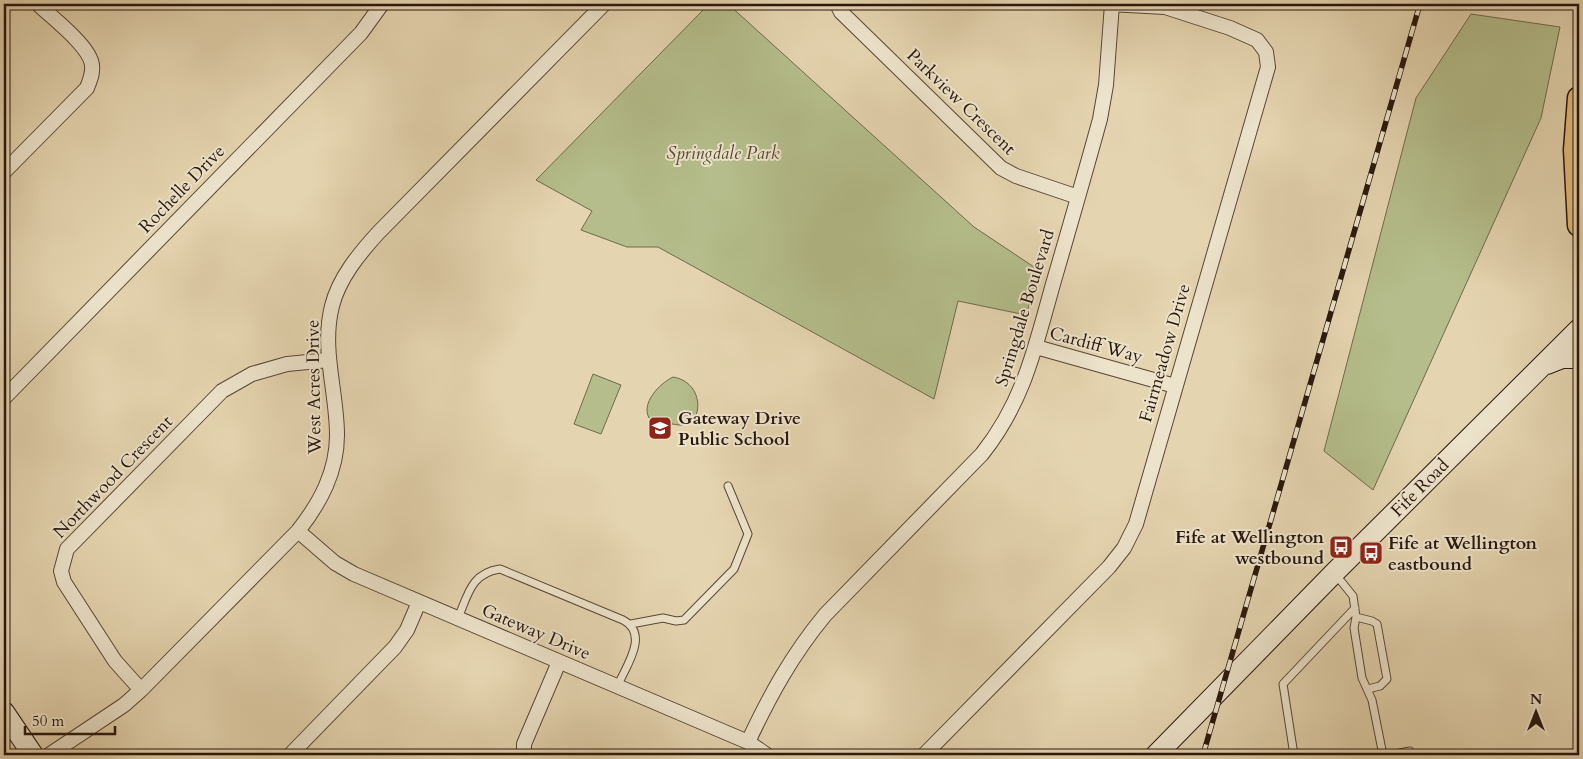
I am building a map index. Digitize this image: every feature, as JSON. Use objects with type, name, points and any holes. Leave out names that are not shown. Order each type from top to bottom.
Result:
[{"type":"main road","points":[[1579,98],[1575,150],[1579,225]]},
{"type":"street","points":[[4,172],[87,88],[92,74],[92,63],[87,52],[38,4]]},
{"type":"street","name":"Rochelle Drive","points":[[4,398],[361,34],[382,4]]},
{"type":"street","name":"West Acres Drive","points":[[50,755],[124,705],[298,532],[314,512],[334,465],[337,435],[329,360],[332,306],[344,279],[358,257],[385,226],[604,4]]},
{"type":"street","name":"Parkview Crescent","points":[[837,4],[842,12],[1001,168],[1016,176],[1078,197]]},
{"type":"street","name":"Springdale Boulevard","points":[[748,742],[776,684],[819,622],[982,454],[998,434],[1022,390],[1036,348],[1100,119],[1106,85],[1111,4]]},
{"type":"street","name":"Fairmeadow Drive","points":[[924,755],[1109,568],[1124,548],[1136,524],[1268,67],[1266,52],[1257,40],[1180,10],[1166,7],[1111,4]]},
{"type":"street","name":"Fife Road","points":[[1156,755],[1334,573],[1545,365],[1579,329]]},
{"type":"street","name":"Cardiff Way","points":[[1036,348],[1175,386]]},
{"type":"street","points":[[1545,365],[1562,358],[1579,358]]},
{"type":"street","name":"Northwood Crescent","points":[[140,690],[115,661],[64,582],[61,571],[68,549],[222,392],[252,374],[286,364],[329,360]]},
{"type":"street","name":"Gateway Drive","points":[[298,532],[334,563],[354,574],[748,742],[767,755]]},
{"type":"street","points":[[290,755],[394,648],[407,630],[419,602]]},
{"type":"street","points":[[524,755],[524,744],[559,662]]},
{"type":"street","points":[[4,712],[34,755]]},
{"type":"lane","points":[[458,618],[477,578],[483,573],[500,570],[632,624],[663,618],[676,622],[684,620],[734,569],[748,534],[728,486]]},
{"type":"lane","points":[[1334,573],[1353,596],[1356,617],[1354,628],[1362,678],[1368,689],[1383,755]]},
{"type":"lane","points":[[1294,755],[1283,684],[1355,608]]},
{"type":"lane","points":[[1356,617],[1377,624],[1387,679],[1380,686],[1368,689]]},
{"type":"lane","points":[[617,687],[637,642],[636,632],[632,624]]},
{"type":"lane","points":[[1389,755],[1410,752]]},
{"type":"green space","name":"Springdale Park","points":[[709,4],[728,4],[974,227],[1040,271],[1026,315],[958,301],[934,399],[658,247],[627,247],[581,230],[592,211],[536,180]]},
{"type":"green space","points":[[1471,14],[1560,27],[1541,118],[1373,490],[1324,451],[1416,98]]},
{"type":"green space","points":[[593,374],[621,385],[601,434],[574,424]]},
{"type":"green space","points":[[673,377],[683,380],[691,386],[698,402],[695,417],[691,422],[684,425],[671,424],[649,418],[647,412],[649,400],[653,394],[662,384]]},
{"type":"railway","points":[[1203,755],[1420,4]]},
{"type":"place","name":"Gateway Drive Public School","points":[[660,428]]},
{"type":"place","name":"Fife at Wellington westbound","points":[[1341,547]]},
{"type":"place","name":"Fife at Wellington eastbound","points":[[1371,553]]}]
